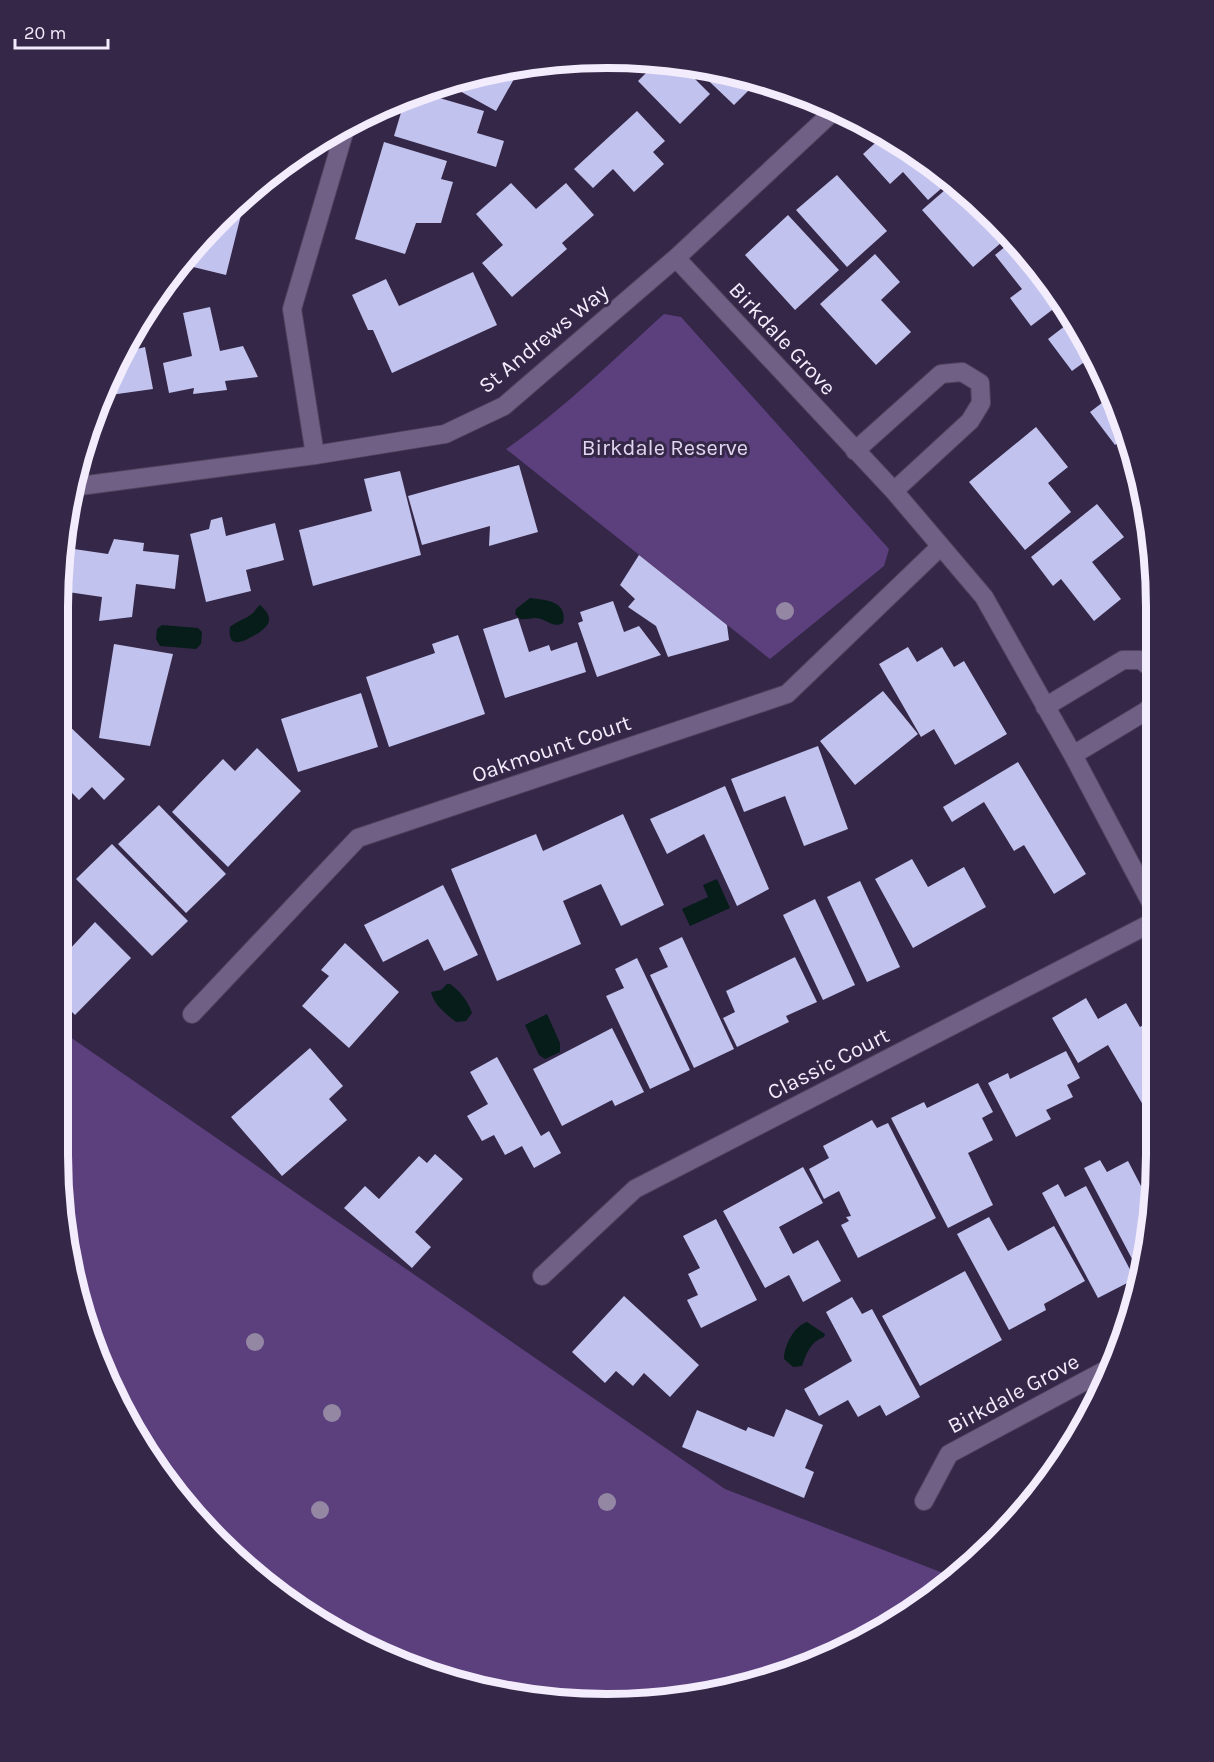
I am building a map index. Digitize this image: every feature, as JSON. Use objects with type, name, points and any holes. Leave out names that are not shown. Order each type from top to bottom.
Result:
[{"type":"street","name":"St Andrews Way","points":[[82,486],[315,455],[445,434],[504,406],[676,258],[829,116]]},
{"type":"street","points":[[315,455],[292,309],[343,137]]},
{"type":"street","name":"Birkdale Grove","points":[[676,258],[894,491],[984,597],[1073,755],[1146,893]]},
{"type":"street","points":[[855,451],[940,374],[962,372],[980,384],[981,403],[970,421],[894,491]]},
{"type":"street","name":"Oakmount Court","points":[[192,1014],[358,838],[787,693],[940,547]]},
{"type":"street","points":[[1045,707],[1123,660],[1141,660],[1146,664]]},
{"type":"street","points":[[1073,755],[1146,711]]},
{"type":"street","name":"Classic Court","points":[[542,1276],[635,1189],[1146,926]]},
{"type":"street","name":"Birkdale Grove","points":[[924,1501],[949,1454],[1100,1373]]},
{"type":"green space","name":"Birkdale Reserve","points":[[664,314],[681,317],[889,549],[884,566],[770,659],[506,449],[568,401]]},
{"type":"green space","points":[[68,1036],[725,1489],[946,1574],[907,1604],[877,1622],[846,1639],[780,1666],[712,1684],[642,1693],[572,1693],[537,1690],[467,1676],[434,1666],[368,1639],[307,1604],[251,1561],[201,1511],[158,1455],[123,1394],[109,1361],[86,1295],[72,1225],[68,1155]]},
{"type":"shaded area","points":[[530,598],[549,601],[559,606],[564,616],[563,623],[556,625],[539,618],[520,619],[515,614],[516,609]]},
{"type":"shaded area","points":[[260,605],[268,614],[267,625],[246,640],[233,641],[230,627],[253,613]]},
{"type":"shaded area","points":[[162,625],[198,628],[202,632],[201,644],[196,649],[160,646],[156,639],[157,629]]},
{"type":"shaded area","points":[[717,879],[730,908],[690,926],[682,909],[708,897],[703,885]]},
{"type":"shaded area","points":[[447,984],[457,990],[468,1004],[472,1013],[466,1021],[456,1022],[435,1001],[431,992],[441,990]]},
{"type":"shaded area","points":[[547,1014],[560,1043],[560,1052],[545,1059],[539,1055],[525,1025]]},
{"type":"shaded area","points":[[807,1322],[825,1334],[810,1349],[802,1366],[793,1367],[784,1359],[786,1348],[794,1332]]},
{"type":"building","points":[[649,70],[690,74],[710,94],[680,124],[638,81]]},
{"type":"building","points":[[704,77],[752,87],[734,105]]},
{"type":"building","points":[[502,78],[514,79],[496,111],[456,89]]},
{"type":"building","points":[[433,96],[484,111],[477,133],[504,141],[496,167],[394,136],[402,109]]},
{"type":"building","points":[[637,111],[665,141],[653,152],[664,164],[634,192],[613,169],[593,188],[574,169]]},
{"type":"building","points":[[878,141],[907,158],[944,186],[928,200],[903,172],[890,184],[863,154]]},
{"type":"building","points":[[384,142],[447,161],[441,179],[453,182],[441,223],[416,223],[405,254],[355,239]]},
{"type":"building","points":[[837,175],[887,231],[847,267],[796,210]]},
{"type":"building","points":[[511,183],[536,209],[566,183],[594,215],[562,243],[567,249],[512,297],[482,263],[503,245],[476,214]]},
{"type":"building","points":[[947,188],[1003,241],[973,267],[922,210]]},
{"type":"building","points":[[242,210],[226,275],[189,266]]},
{"type":"building","points":[[788,215],[839,270],[795,310],[745,255]]},
{"type":"building","points":[[1007,245],[1056,307],[1031,326],[1010,298],[1022,289],[995,255]]},
{"type":"building","points":[[875,254],[900,282],[881,300],[911,332],[876,365],[820,304]]},
{"type":"building","points":[[473,272],[497,325],[392,373],[373,330],[368,330],[352,295],[386,279],[399,306]]},
{"type":"building","points":[[210,307],[220,351],[243,346],[258,377],[225,381],[227,390],[193,394],[194,388],[169,393],[163,363],[192,356],[183,313]]},
{"type":"building","points":[[1067,325],[1087,360],[1072,371],[1048,339]]},
{"type":"building","points":[[145,347],[153,389],[112,395],[123,368],[133,350]]},
{"type":"building","points":[[1105,401],[1120,441],[1115,445],[1090,412]]},
{"type":"building","points":[[1036,427],[1068,467],[1048,483],[1071,512],[1025,550],[969,482]]},
{"type":"building","points":[[519,465],[538,532],[489,546],[490,526],[422,545],[408,496]]},
{"type":"building","points":[[400,471],[421,555],[313,586],[299,530],[372,511],[364,479]]},
{"type":"building","points":[[1097,504],[1124,537],[1092,562],[1121,599],[1094,621],[1061,579],[1053,586],[1031,557]]},
{"type":"building","points":[[222,517],[226,536],[275,523],[284,560],[246,570],[251,591],[206,602],[190,534],[209,529],[211,520]]},
{"type":"building","points":[[114,539],[144,543],[143,551],[179,555],[175,589],[136,584],[132,617],[99,621],[102,597],[68,592],[69,588],[74,549],[108,554]]},
{"type":"building","points":[[639,555],[727,625],[729,640],[668,657],[656,626],[628,607],[635,599],[620,585]]},
{"type":"building","points":[[613,601],[624,632],[639,626],[661,655],[597,677],[578,623],[583,621],[580,612]]},
{"type":"building","points":[[518,618],[529,652],[549,645],[551,651],[577,642],[586,672],[505,698],[483,629]]},
{"type":"building","points":[[458,635],[485,714],[389,747],[366,677],[435,653],[432,644]]},
{"type":"building","points":[[114,644],[173,654],[150,746],[99,738]]},
{"type":"building","points":[[908,647],[917,662],[942,647],[954,667],[964,661],[1007,734],[955,765],[934,729],[921,737],[879,664]]},
{"type":"building","points":[[883,691],[918,734],[855,785],[820,741]]},
{"type":"building","points":[[361,693],[378,747],[298,772],[281,719]]},
{"type":"building","points":[[68,725],[125,779],[104,800],[92,787],[79,800],[72,793],[68,797]]},
{"type":"building","points":[[818,746],[848,829],[804,846],[785,796],[744,812],[731,779]]},
{"type":"building","points":[[257,748],[301,791],[228,867],[172,812],[223,759],[235,771]]},
{"type":"building","points":[[1018,762],[1086,874],[1054,894],[1024,845],[1014,851],[984,802],[952,822],[943,807]]},
{"type":"building","points":[[725,786],[769,889],[737,906],[704,834],[667,854],[650,819]]},
{"type":"building","points":[[159,805],[226,874],[186,913],[118,844]]},
{"type":"building","points":[[623,814],[664,905],[621,926],[601,884],[563,901],[581,944],[497,981],[451,869],[536,834],[543,851]]},
{"type":"building","points":[[112,844],[188,921],[152,956],[76,879]]},
{"type":"building","points":[[912,859],[928,887],[964,867],[986,907],[913,948],[875,879]]},
{"type":"building","points":[[860,881],[900,967],[867,982],[827,897]]},
{"type":"building","points":[[443,885],[478,955],[444,971],[428,939],[383,962],[364,925]]},
{"type":"building","points":[[815,899],[855,985],[823,1000],[783,915]]},
{"type":"building","points":[[95,922],[131,958],[75,1015],[68,1008],[68,951]]},
{"type":"building","points":[[682,937],[734,1049],[694,1068],[650,975],[668,967],[659,948]]},
{"type":"building","points":[[345,943],[399,992],[349,1048],[302,1006],[329,976],[321,970]]},
{"type":"building","points":[[795,957],[817,1002],[786,1016],[789,1022],[737,1047],[723,1018],[735,1012],[726,991]]},
{"type":"building","points":[[637,958],[690,1070],[650,1089],[606,996],[624,988],[615,969]]},
{"type":"building","points":[[1086,998],[1098,1019],[1126,1003],[1140,1027],[1146,1023],[1146,1110],[1108,1045],[1078,1063],[1052,1018]]},
{"type":"building","points":[[612,1028],[644,1092],[615,1106],[612,1100],[562,1126],[533,1069]]},
{"type":"building","points":[[310,1048],[343,1086],[329,1099],[347,1120],[282,1176],[231,1117]]},
{"type":"building","points":[[1066,1051],[1080,1078],[1067,1085],[1073,1097],[1046,1110],[1051,1119],[1016,1137],[988,1083],[1008,1073],[1010,1079]]},
{"type":"building","points":[[497,1057],[541,1136],[549,1131],[561,1153],[534,1168],[522,1146],[505,1155],[494,1135],[482,1141],[467,1116],[488,1104],[470,1072]]},
{"type":"building","points":[[978,1083],[993,1112],[982,1118],[993,1140],[968,1153],[993,1205],[948,1228],[891,1118],[924,1102],[927,1108]]},
{"type":"building","points":[[872,1120],[877,1128],[888,1123],[936,1218],[858,1258],[841,1225],[849,1221],[846,1217],[851,1216],[839,1191],[824,1199],[809,1169],[829,1158],[823,1146]]},
{"type":"building","points":[[435,1154],[463,1179],[415,1232],[431,1247],[412,1268],[344,1208],[365,1186],[379,1199],[419,1156],[427,1163]]},
{"type":"building","points":[[1100,1160],[1107,1172],[1128,1161],[1145,1193],[1135,1264],[1084,1168]]},
{"type":"building","points":[[803,1167],[823,1203],[779,1227],[793,1254],[818,1240],[841,1281],[803,1302],[789,1275],[765,1288],[723,1211]]},
{"type":"building","points":[[1058,1184],[1065,1197],[1086,1186],[1133,1275],[1131,1281],[1098,1298],[1042,1193]]},
{"type":"building","points":[[989,1217],[1008,1251],[1054,1226],[1085,1281],[1044,1304],[1046,1310],[1009,1330],[957,1234]]},
{"type":"building","points":[[716,1219],[757,1300],[701,1328],[687,1300],[698,1295],[688,1274],[700,1268],[683,1236]]},
{"type":"building","points":[[965,1271],[1002,1340],[920,1386],[882,1316]]},
{"type":"building","points":[[624,1296],[699,1365],[670,1397],[644,1373],[633,1386],[616,1371],[605,1383],[572,1352]]},
{"type":"building","points":[[852,1297],[862,1314],[872,1309],[920,1397],[886,1416],[880,1405],[858,1417],[848,1400],[819,1416],[804,1389],[852,1361],[826,1312]]},
{"type":"building","points":[[786,1409],[823,1425],[805,1468],[814,1472],[804,1498],[682,1447],[697,1410],[746,1431],[748,1427],[774,1437]]}]
